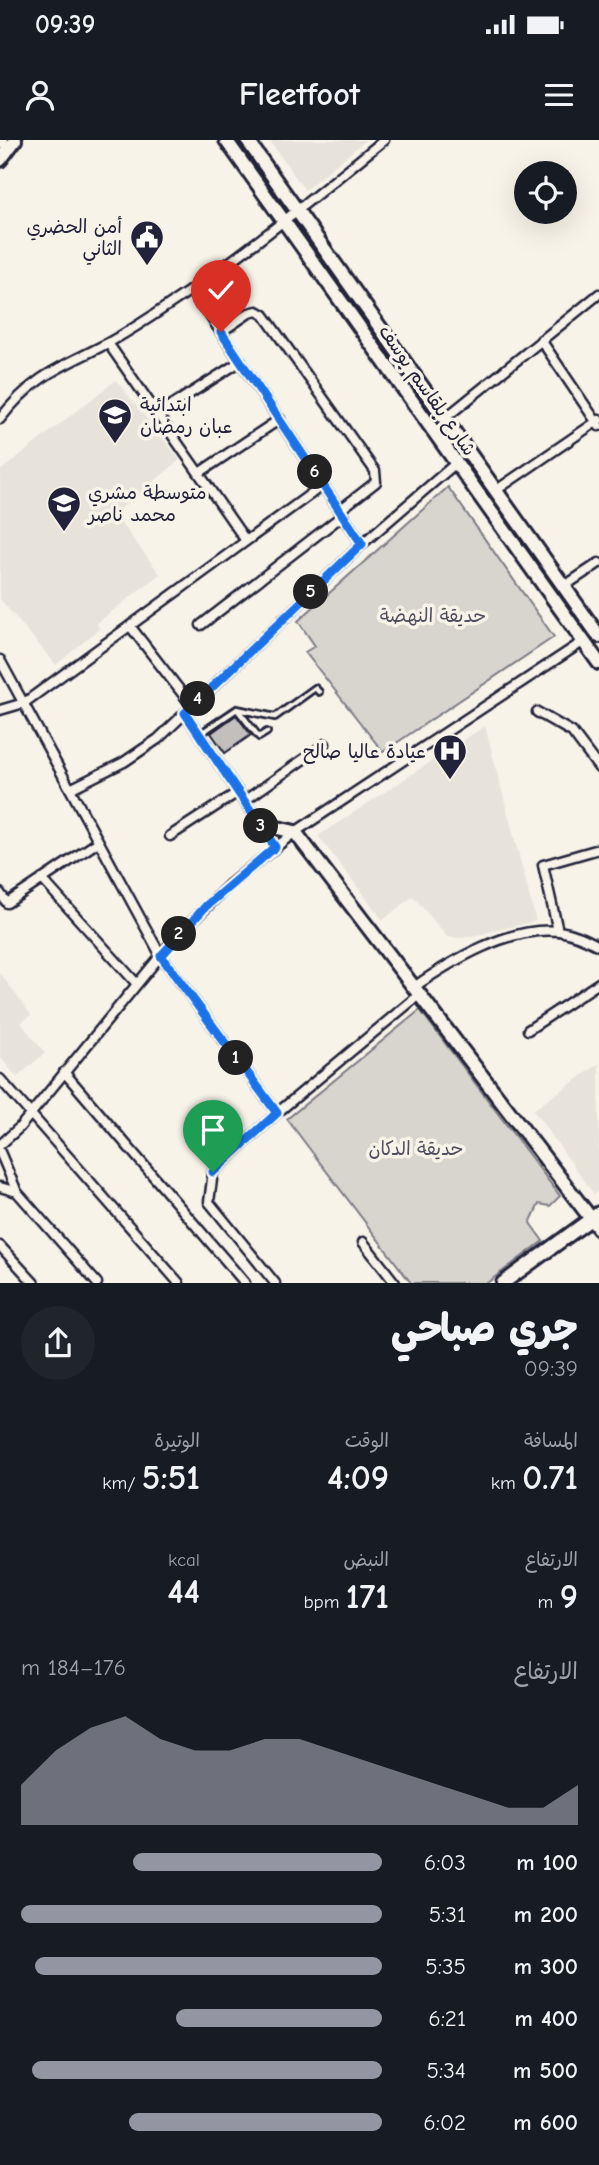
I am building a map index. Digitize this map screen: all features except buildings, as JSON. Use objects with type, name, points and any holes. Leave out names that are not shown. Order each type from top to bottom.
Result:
[{"type":"main road","points":[[0,160],[15,140]]},
{"type":"main road","name":"شارع بلقاسم يوسف","points":[[226,140],[599,663]]},
{"type":"main road","name":"شارع بلقاسم يوسف","points":[[247,140],[599,636]]},
{"type":"main road","points":[[260,824],[295,832],[597,1220],[503,1283]]},
{"type":"street","points":[[0,419],[34,382],[108,342],[192,289],[297,211],[384,140]]},
{"type":"street","points":[[192,289],[362,544]]},
{"type":"street","points":[[444,419],[599,293]]},
{"type":"street","points":[[201,625],[376,482],[375,471],[264,315],[257,311],[249,313],[221,332]]},
{"type":"street","points":[[495,491],[598,422],[541,340]]},
{"type":"street","points":[[108,342],[246,541]]},
{"type":"street","points":[[158,414],[241,361]]},
{"type":"street","points":[[199,473],[280,419]]},
{"type":"street","points":[[70,789],[143,751],[362,544],[456,463]]},
{"type":"street","points":[[0,710],[24,703],[323,485]]},
{"type":"street","points":[[563,587],[599,563]]},
{"type":"street","points":[[130,626],[192,706]]},
{"type":"street","points":[[0,1145],[20,1127],[136,985],[206,906],[295,832],[584,641]]},
{"type":"street","points":[[0,660],[161,956],[277,1113]]},
{"type":"street","points":[[537,712],[572,732],[599,768]]},
{"type":"street","points":[[185,713],[275,847]]},
{"type":"street","points":[[244,801],[325,744]]},
{"type":"street","points":[[170,836],[238,792]]},
{"type":"street","points":[[0,893],[8,903],[98,842]]},
{"type":"street","points":[[558,931],[543,865],[599,849]]},
{"type":"street","points":[[42,879],[136,985]]},
{"type":"street","points":[[275,1283],[209,1202],[213,1172],[444,967],[495,943],[527,933],[558,931],[582,937],[599,946]]},
{"type":"street","points":[[528,1030],[599,983]]},
{"type":"street","points":[[64,1072],[245,1283]]},
{"type":"street","points":[[0,1079],[179,1283]]},
{"type":"street","points":[[0,1152],[17,1192],[97,1283]]},
{"type":"street","points":[[0,1187],[17,1192]]},
{"type":"street","points":[[363,1242],[395,1283]]},
{"type":"street","points":[[0,1246],[34,1283]]},
{"type":"lane","points":[[199,735],[237,709],[275,717],[315,688],[319,692]]},
{"type":"lane","points":[[237,709],[259,737],[267,732]]},
{"type":"shaded area","points":[[269,140],[366,140],[305,190]]},
{"type":"shaded area","name":"متوسطة مشري محمد ناصر","points":[[116,380],[180,460],[114,514],[160,574],[97,623],[99,629],[56,665],[0,599],[0,471]]},
{"type":"shaded area","name":"عيادة عاليا صالح","points":[[485,726],[536,921],[464,938],[447,937],[413,896],[383,920],[318,836]]},
{"type":"shaded area","points":[[0,973],[31,1015],[21,1023],[45,1053],[17,1077],[0,1057]]},
{"type":"shaded area","points":[[599,1064],[599,1190],[594,1194],[533,1110]]},
{"type":"green space","name":"حديقة النهضة","points":[[448,487],[554,637],[383,752],[305,652],[315,646],[298,621]]},
{"type":"green space","name":"حديقة الدكان","points":[[420,1010],[560,1196],[550,1206],[539,1204],[530,1223],[543,1241],[487,1283],[411,1283],[287,1119]]},
{"type":"place","name":"أمن الحضري الثاني","points":[[147,267]]},
{"type":"place","name":"ابتدائية عبان رمضان","points":[[115,445]]},
{"type":"place","name":"متوسطة مشري محمد ناصر","points":[[64,533]]},
{"type":"place","name":"عيادة عاليا صالح","points":[[450,781]]},
{"type":"route","points":[[213,1172],[277,1113],[161,956],[206,906],[275,847],[185,713],[362,544],[221,332]]}]
